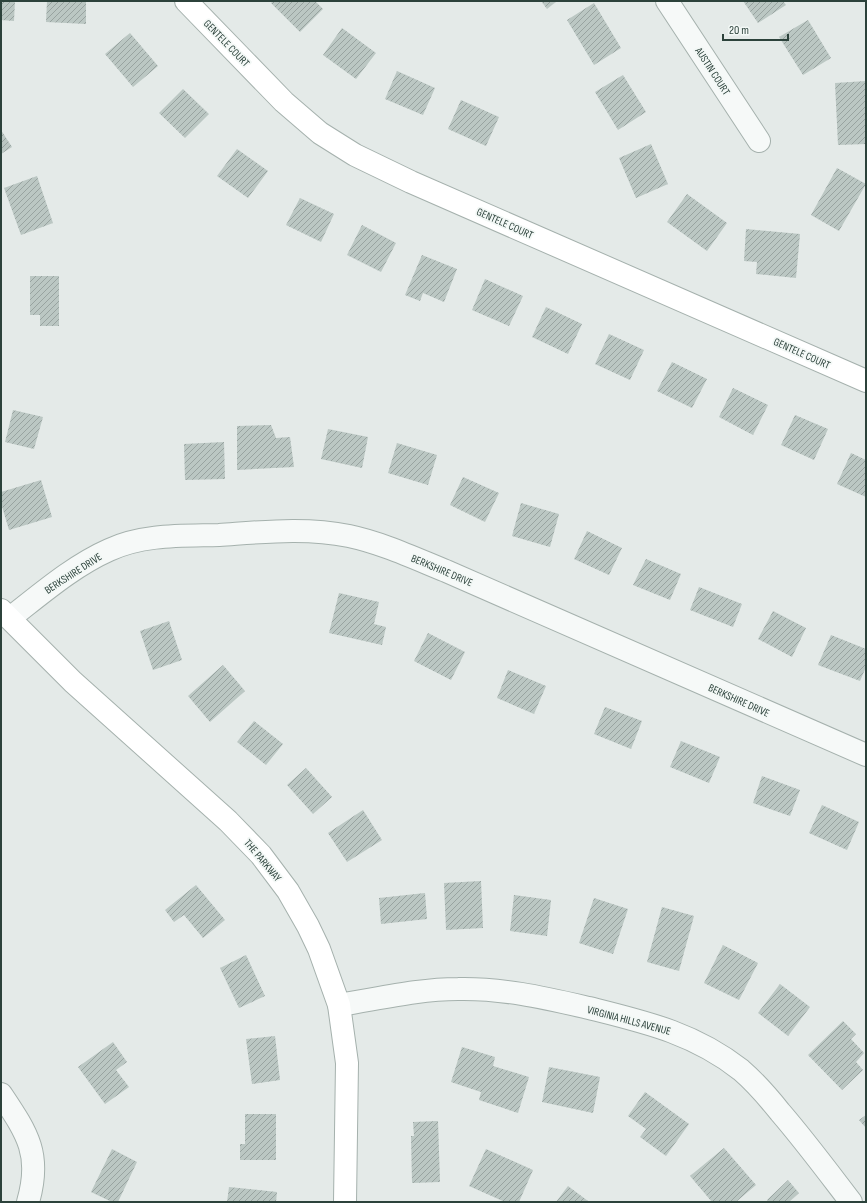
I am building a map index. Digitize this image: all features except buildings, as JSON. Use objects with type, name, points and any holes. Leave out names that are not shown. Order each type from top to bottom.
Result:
[{"type":"street","name":"GENTELE COURT","points":[[186,1],[284,102],[320,133],[355,155],[411,182],[866,381]]},
{"type":"street","name":"AUSTIN COURT","points":[[667,1],[759,141]]},
{"type":"street","name":"BERKSHIRE DRIVE","points":[[5,614],[84,563],[127,543],[160,538],[293,531],[323,532],[350,536],[379,544],[446,571],[866,755]]},
{"type":"street","name":"THE PARKWAY","points":[[5,614],[73,682],[228,821],[261,855],[288,892],[308,926],[319,949],[339,1005],[347,1063],[345,1202]]},
{"type":"street","name":"VIRGINIA HILLS AVENUE","points":[[339,1005],[427,990],[491,989],[537,996],[646,1022],[668,1029],[690,1038],[727,1060],[761,1089],[793,1126],[851,1202]]},
{"type":"street","points":[[1,1094],[21,1123],[32,1151],[34,1174],[28,1202]]}]
